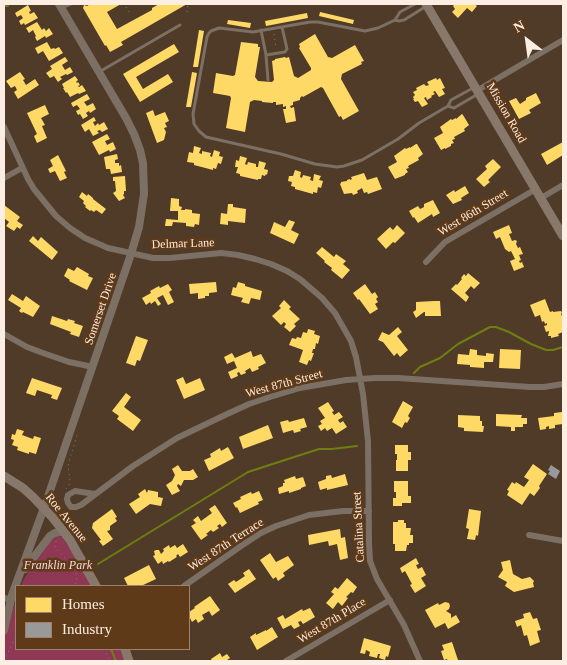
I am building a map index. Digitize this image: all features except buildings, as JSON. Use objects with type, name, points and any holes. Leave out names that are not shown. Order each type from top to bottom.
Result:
[{"type":"main road","name":"Mission Road","points":[[427,5],[563,236]]},
{"type":"main road","name":"Roe Avenue","points":[[4,476],[23,488],[44,508],[81,557],[95,585]]},
{"type":"street","name":"Somerset Drive","points":[[4,630],[7,599],[20,576],[44,508],[131,254],[143,212],[142,163],[140,150],[134,134],[60,6]]},
{"type":"street","points":[[478,90],[563,40]]},
{"type":"street","name":"Delmar Lane","points":[[4,127],[22,168],[34,189],[56,216],[85,238],[108,248],[152,258],[221,253],[255,258],[287,271],[310,287],[335,313],[350,341],[361,379]]},
{"type":"street","points":[[4,178],[22,168]]},
{"type":"street","points":[[541,198],[563,185]]},
{"type":"street","name":"West 86th Street","points":[[426,262],[445,242],[536,189]]},
{"type":"street","points":[[4,334],[27,347],[43,353],[69,362],[93,367]]},
{"type":"street","name":"West 87th Street","points":[[95,494],[155,451],[200,426],[270,397],[300,388],[361,379],[398,378],[530,387],[563,384]]},
{"type":"street","name":"Catalina Street","points":[[361,379],[368,441],[370,561],[377,579],[404,625],[420,661]]},
{"type":"street","name":"West 87th Terrace","points":[[185,585],[241,546],[276,526],[309,515],[343,511],[368,511]]},
{"type":"street","points":[[20,576],[50,536],[63,531]]},
{"type":"street","points":[[529,535],[563,541]]},
{"type":"street","name":"West 87th Place","points":[[286,661],[390,600]]},
{"type":"lane","points":[[60,6],[71,4]]},
{"type":"lane","points":[[395,20],[400,12],[415,4]]},
{"type":"lane","points":[[427,5],[404,20],[395,20],[378,28],[365,31],[318,22],[253,32],[219,28],[209,33],[193,114],[194,124],[206,136],[315,164],[344,166],[362,160],[398,139],[419,123],[448,106],[451,100],[478,90]]},
{"type":"lane","points":[[99,72],[180,25]]},
{"type":"lane","points":[[266,56],[285,52],[287,49],[282,27]]},
{"type":"lane","points":[[261,30],[268,80]]},
{"type":"lane","points":[[448,106],[454,108],[478,90]]},
{"type":"path","points":[[187,12],[188,4]]},
{"type":"path","points":[[126,7],[131,15]]},
{"type":"path","points":[[274,34],[277,49]]},
{"type":"path","points":[[56,540],[56,549],[69,562],[76,574],[77,582],[75,585]]},
{"type":"path","points":[[4,661],[15,638]]},
{"type":"green space","name":"Franklin Park","points":[[59,536],[62,537],[95,585],[21,585],[25,577],[52,540]]},
{"type":"green space","name":"Franklin Park","points":[[15,602],[15,650],[125,650],[129,661],[4,661],[4,630]]},
{"type":"waterway","points":[[414,373],[420,367],[440,358],[458,344],[490,327],[496,327],[509,332],[546,350],[563,347]]},
{"type":"waterway","points":[[98,564],[248,472],[319,449],[357,446]]},
{"type":"waterway","points":[[111,650],[116,661]]}]
